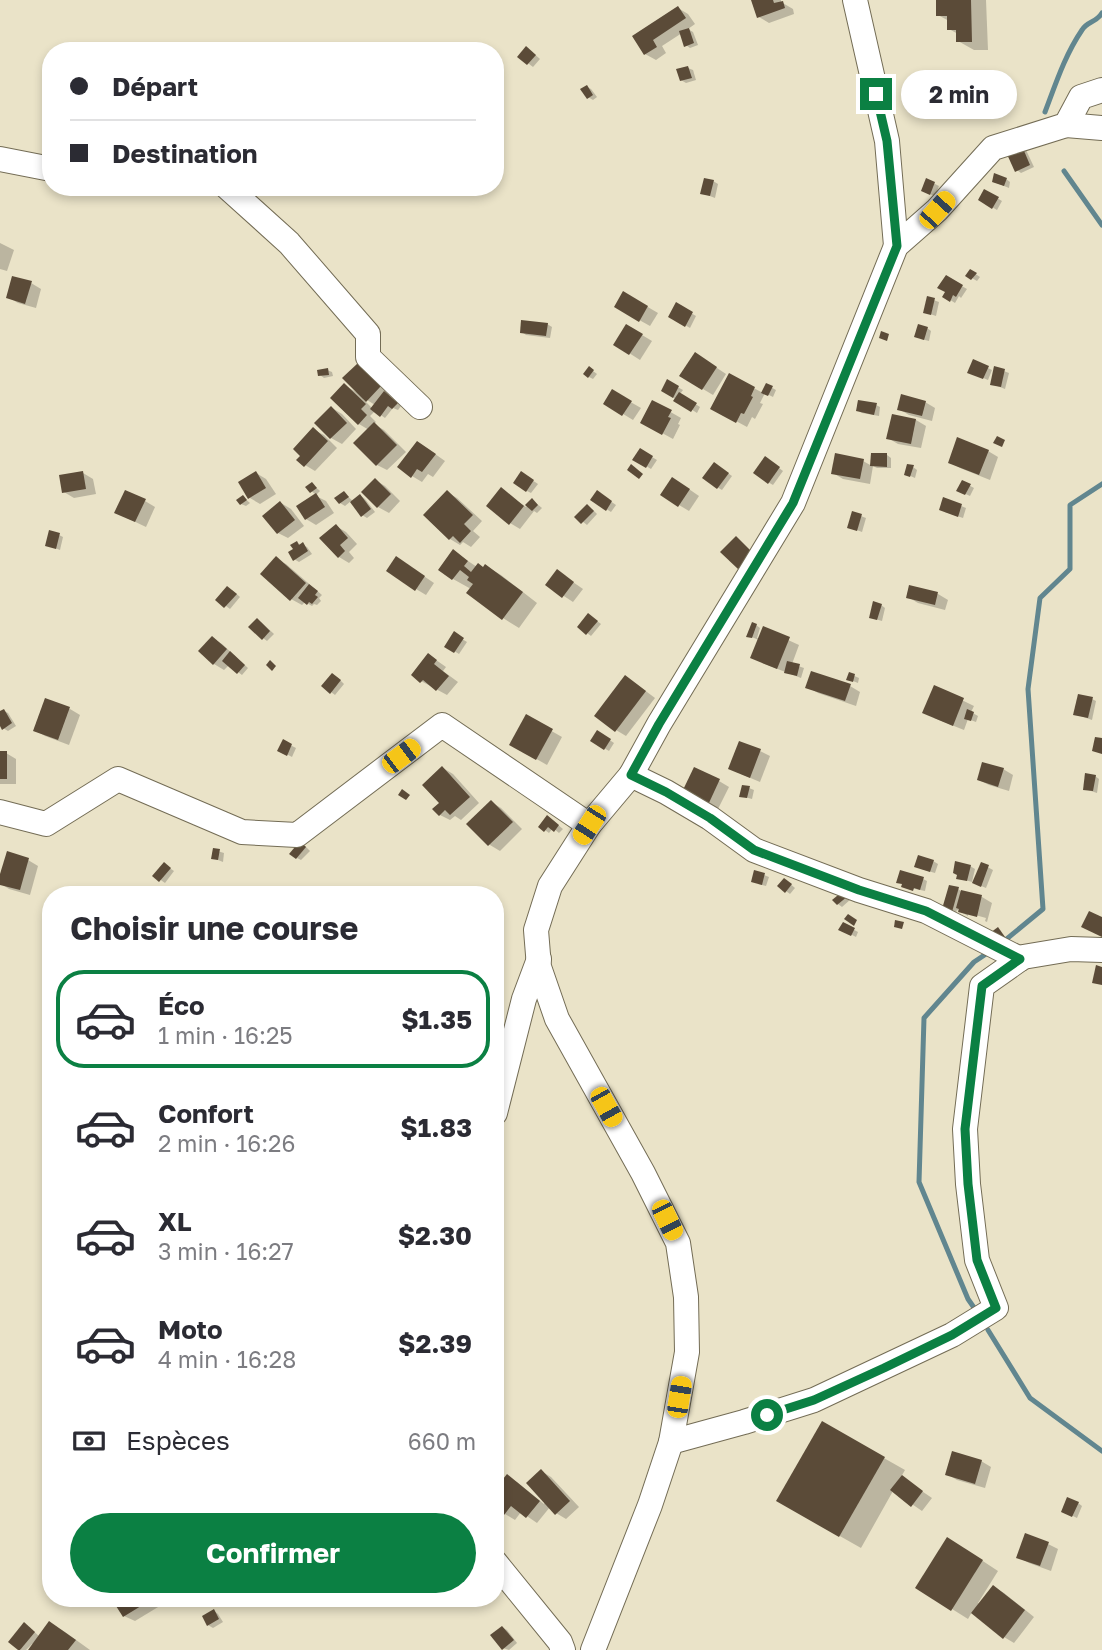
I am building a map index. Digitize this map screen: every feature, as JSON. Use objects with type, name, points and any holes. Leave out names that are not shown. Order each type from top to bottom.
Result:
[{"type":"street","points":[[855,0],[887,141],[897,246]]},
{"type":"street","points":[[1066,125],[1082,97],[1102,90]]},
{"type":"street","points":[[593,1650],[650,1505],[671,1442],[687,1352],[686,1297],[678,1243],[643,1173],[557,1019],[539,967],[536,930],[550,886],[589,825],[631,775],[793,503],[897,246],[937,210],[993,148],[1066,125],[1102,128]]},
{"type":"street","points":[[0,159],[42,167]]},
{"type":"street","points":[[237,196],[289,243],[369,334],[368,357],[420,407]]},
{"type":"street","points":[[0,812],[46,824],[118,779],[242,832],[297,835],[442,724],[589,825]]},
{"type":"street","points":[[631,775],[710,818],[754,850],[859,890],[926,911],[1020,959]]},
{"type":"street","points":[[671,1442],[814,1400],[952,1335],[996,1308],[977,1260],[965,1129],[982,986],[1023,957],[1071,948],[1102,950]]},
{"type":"street","points":[[504,1078],[524,999],[538,959]]},
{"type":"street","points":[[504,1573],[560,1642],[563,1650]]},
{"type":"building","points":[[751,0],[773,0],[774,3],[783,1],[785,8],[757,18]]},
{"type":"building","points":[[936,0],[971,0],[972,42],[956,42],[956,30],[947,30],[947,16],[936,16]]},
{"type":"building","points":[[678,6],[686,18],[653,40],[657,47],[644,55],[632,36]]},
{"type":"building","points":[[689,28],[694,43],[684,47],[679,31]]},
{"type":"building","points":[[526,46],[536,55],[527,65],[517,57]]},
{"type":"building","points":[[688,66],[692,78],[680,81],[676,69]]},
{"type":"building","points":[[587,85],[593,95],[587,99],[580,89]]},
{"type":"building","points":[[1022,146],[1030,165],[1015,172],[1006,152]]},
{"type":"building","points":[[994,173],[1007,178],[1004,186],[992,182]]},
{"type":"building","points":[[704,178],[714,180],[710,196],[700,194]]},
{"type":"building","points":[[926,178],[935,182],[930,195],[921,191]]},
{"type":"building","points":[[984,189],[999,197],[992,209],[978,200]]},
{"type":"building","points":[[970,269],[977,273],[971,280],[965,276]]},
{"type":"building","points":[[946,275],[963,285],[950,302],[942,297],[945,292],[937,288]]},
{"type":"building","points":[[12,276],[32,281],[25,304],[6,298]]},
{"type":"building","points":[[623,291],[648,306],[639,322],[614,307]]},
{"type":"building","points":[[927,296],[935,298],[931,315],[923,313]]},
{"type":"building","points":[[676,302],[693,312],[685,327],[668,317]]},
{"type":"building","points":[[521,320],[548,323],[546,336],[520,333]]},
{"type":"building","points":[[626,324],[643,334],[629,355],[613,345]]},
{"type":"building","points":[[918,324],[928,327],[924,340],[914,337]]},
{"type":"building","points":[[881,331],[889,334],[887,341],[879,338]]},
{"type":"building","points":[[695,352],[717,367],[702,390],[679,376]]},
{"type":"building","points":[[973,359],[989,366],[983,379],[967,373]]},
{"type":"building","points":[[358,363],[381,386],[366,402],[342,378]]},
{"type":"building","points":[[589,366],[594,370],[588,378],[583,374]]},
{"type":"building","points":[[994,366],[1005,369],[1001,387],[990,385]]},
{"type":"building","points":[[328,368],[329,375],[318,376],[317,370]]},
{"type":"building","points":[[729,373],[755,387],[751,396],[753,397],[736,423],[710,409]]},
{"type":"building","points":[[667,379],[679,386],[673,398],[661,391]]},
{"type":"building","points":[[344,383],[366,404],[361,409],[367,415],[358,425],[330,398]]},
{"type":"building","points":[[766,383],[773,386],[768,396],[761,393]]},
{"type":"building","points":[[612,389],[632,401],[622,416],[603,404]]},
{"type":"building","points":[[384,391],[398,403],[392,409],[388,406],[380,417],[370,409]]},
{"type":"building","points":[[679,392],[697,403],[691,412],[673,401]]},
{"type":"building","points":[[901,394],[926,401],[922,416],[897,410]]},
{"type":"building","points":[[652,400],[672,410],[662,435],[640,423]]},
{"type":"building","points":[[858,400],[877,403],[874,415],[856,411]]},
{"type":"building","points":[[331,406],[347,423],[330,439],[314,423]]},
{"type":"building","points":[[892,414],[916,419],[911,444],[886,439]]},
{"type":"building","points":[[374,422],[397,445],[376,466],[353,443]]},
{"type":"building","points":[[313,427],[328,441],[304,467],[296,460],[300,456],[293,449]]},
{"type":"building","points":[[997,436],[1005,440],[1002,447],[993,443]]},
{"type":"building","points":[[957,437],[989,450],[979,475],[948,463]]},
{"type":"building","points":[[417,441],[436,454],[422,472],[417,469],[411,478],[397,467]]},
{"type":"building","points":[[640,448],[653,456],[646,468],[632,460]]},
{"type":"building","points":[[835,453],[864,459],[860,479],[831,474]]},
{"type":"building","points":[[871,453],[887,453],[887,467],[870,466]]},
{"type":"building","points":[[765,456],[780,467],[768,484],[753,473]]},
{"type":"building","points":[[714,462],[729,473],[717,489],[702,478]]},
{"type":"building","points":[[631,464],[643,474],[639,479],[627,470]]},
{"type":"building","points":[[907,464],[914,465],[910,477],[904,475]]},
{"type":"building","points":[[83,471],[86,489],[62,493],[59,475]]},
{"type":"building","points":[[256,471],[266,488],[248,499],[238,482]]},
{"type":"building","points":[[521,471],[534,480],[526,492],[513,483]]},
{"type":"building","points":[[672,477],[690,489],[678,507],[660,495]]},
{"type":"building","points":[[375,478],[391,494],[377,508],[361,492]]},
{"type":"building","points":[[962,480],[971,484],[965,495],[956,491]]},
{"type":"building","points":[[312,482],[317,488],[310,493],[305,487]]},
{"type":"building","points":[[501,487],[524,506],[509,525],[486,506]]},
{"type":"building","points":[[125,490],[146,499],[135,522],[114,513]]},
{"type":"building","points":[[447,490],[473,515],[464,524],[471,531],[460,543],[453,536],[449,540],[423,515]]},
{"type":"building","points":[[597,490],[612,501],[606,511],[590,500]]},
{"type":"building","points":[[344,491],[349,497],[339,504],[334,498]]},
{"type":"building","points":[[316,493],[325,507],[305,520],[296,506]]},
{"type":"building","points":[[360,494],[371,509],[361,517],[350,502]]},
{"type":"building","points":[[243,495],[247,500],[240,505],[236,500]]},
{"type":"building","points":[[943,497],[962,504],[958,517],[939,510]]},
{"type":"building","points":[[532,498],[538,505],[532,511],[525,505]]},
{"type":"building","points":[[280,501],[295,520],[277,534],[262,516]]},
{"type":"building","points":[[587,504],[594,511],[581,524],[574,517]]},
{"type":"building","points":[[852,511],[862,514],[857,531],[847,528]]},
{"type":"building","points":[[336,524],[348,538],[340,545],[345,551],[338,558],[319,538]]},
{"type":"building","points":[[49,530],[60,533],[56,549],[45,546]]},
{"type":"building","points":[[736,536],[753,553],[738,569],[720,552]]},
{"type":"building","points":[[297,541],[299,545],[303,542],[308,551],[293,561],[288,552],[293,549],[290,545]]},
{"type":"building","points":[[453,549],[468,561],[464,566],[471,572],[478,563],[483,567],[485,564],[523,592],[502,620],[466,593],[473,584],[467,580],[469,577],[460,570],[452,580],[438,570]]},
{"type":"building","points":[[276,556],[306,583],[290,601],[260,574]]},
{"type":"building","points":[[396,556],[425,576],[415,591],[386,571]]},
{"type":"building","points":[[557,569],[574,582],[562,598],[545,585]]},
{"type":"building","points":[[309,584],[318,591],[315,595],[318,597],[312,604],[309,602],[307,605],[298,598]]},
{"type":"building","points":[[909,585],[938,592],[935,605],[906,598]]},
{"type":"building","points":[[227,586],[237,594],[224,608],[215,600]]},
{"type":"building","points":[[873,601],[882,604],[877,620],[869,618]]},
{"type":"building","points":[[588,613],[598,621],[586,635],[577,627]]},
{"type":"building","points":[[257,618],[270,631],[262,640],[248,627]]},
{"type":"building","points":[[752,622],[757,624],[752,638],[746,637]]},
{"type":"building","points":[[763,626],[790,637],[777,669],[750,658]]},
{"type":"building","points":[[454,631],[464,638],[454,653],[444,647]]},
{"type":"building","points":[[212,636],[227,649],[213,665],[198,651]]},
{"type":"building","points":[[230,651],[245,665],[237,674],[222,661]]},
{"type":"building","points":[[428,653],[437,660],[434,664],[449,676],[436,691],[423,680],[420,683],[411,675]]},
{"type":"building","points":[[270,660],[276,666],[272,671],[266,665]]},
{"type":"building","points":[[787,661],[800,664],[797,676],[784,673]]},
{"type":"building","points":[[811,671],[851,684],[845,701],[805,688]]},
{"type":"building","points":[[849,672],[855,674],[853,682],[846,680]]},
{"type":"building","points":[[332,673],[341,680],[330,694],[321,686]]},
{"type":"building","points":[[625,675],[646,691],[615,732],[594,716]]},
{"type":"building","points":[[934,685],[964,698],[953,726],[922,713]]},
{"type":"building","points":[[1078,694],[1093,697],[1088,718],[1073,715]]},
{"type":"building","points":[[45,698],[70,707],[58,740],[33,731]]},
{"type":"building","points":[[4,709],[12,723],[2,730],[0,711]]},
{"type":"building","points":[[967,709],[974,712],[971,721],[964,719]]},
{"type":"building","points":[[526,714],[553,729],[536,760],[509,745]]},
{"type":"building","points":[[597,730],[611,739],[604,750],[590,741]]},
{"type":"building","points":[[1095,737],[1102,738],[1102,754],[1092,751]]},
{"type":"building","points":[[283,739],[292,744],[287,756],[277,751]]},
{"type":"building","points":[[739,741],[761,749],[750,778],[728,769]]},
{"type":"building","points":[[0,751],[7,751],[7,779],[0,779]]},
{"type":"building","points":[[982,762],[1004,768],[998,787],[977,780]]},
{"type":"building","points":[[442,766],[470,797],[450,815],[445,810],[439,816],[432,809],[439,803],[422,785]]},
{"type":"building","points":[[694,767],[720,779],[708,805],[682,792]]},
{"type":"building","points":[[1085,773],[1096,775],[1093,791],[1083,790]]},
{"type":"building","points":[[742,785],[750,786],[747,798],[739,797]]},
{"type":"building","points":[[402,789],[410,795],[406,800],[398,795]]},
{"type":"building","points":[[491,800],[513,822],[488,846],[466,824]]},
{"type":"building","points":[[547,815],[559,825],[554,832],[548,827],[544,832],[538,827]]},
{"type":"building","points":[[300,841],[306,847],[296,859],[289,854]]},
{"type":"building","points":[[213,848],[220,849],[218,860],[211,859]]},
{"type":"building","points":[[7,851],[29,858],[20,890],[0,885],[0,874]]},
{"type":"building","points":[[918,855],[934,860],[930,872],[914,867]]},
{"type":"building","points":[[955,861],[971,865],[967,881],[956,879],[957,875],[953,873]]},
{"type":"building","points":[[164,862],[171,868],[159,882],[152,876]]},
{"type":"building","points":[[981,862],[989,865],[981,887],[972,883]]},
{"type":"building","points":[[754,870],[765,873],[762,885],[751,882]]},
{"type":"building","points":[[900,870],[924,877],[920,890],[914,888],[913,891],[896,883]]},
{"type":"building","points":[[784,878],[792,884],[785,893],[777,886]]},
{"type":"building","points":[[949,885],[959,887],[952,912],[942,909]]},
{"type":"building","points":[[961,890],[982,895],[977,917],[958,912],[959,909],[956,908]]},
{"type":"building","points":[[843,891],[848,896],[837,905],[832,900]]},
{"type":"building","points":[[1089,911],[1102,917],[1102,937],[1081,927]]},
{"type":"building","points":[[848,914],[857,920],[854,926],[844,919]]},
{"type":"building","points":[[895,920],[904,922],[902,929],[894,927]]},
{"type":"building","points":[[843,922],[855,928],[851,936],[838,930]]},
{"type":"building","points":[[998,927],[1005,937],[996,942],[990,933]]},
{"type":"building","points":[[1096,965],[1102,967],[1102,985],[1092,983]]},
{"type":"building","points":[[822,1421],[885,1457],[839,1537],[776,1501]]},
{"type":"building","points":[[952,1451],[982,1460],[975,1484],[945,1475]]},
{"type":"building","points":[[541,1469],[570,1501],[555,1515],[526,1483]]},
{"type":"building","points":[[507,1474],[540,1501],[526,1518],[511,1506],[504,1515],[504,1478]]},
{"type":"building","points":[[902,1475],[923,1491],[911,1507],[890,1490]]},
{"type":"building","points":[[1067,1497],[1079,1502],[1072,1517],[1061,1512]]},
{"type":"building","points":[[1025,1533],[1049,1542],[1040,1566],[1016,1558]]},
{"type":"building","points":[[947,1537],[983,1560],[951,1611],[915,1588]]},
{"type":"building","points":[[993,1585],[1025,1610],[1003,1639],[971,1613]]},
{"type":"building","points":[[117,1607],[139,1607],[123,1617]]},
{"type":"building","points":[[214,1609],[219,1619],[207,1626],[202,1616]]},
{"type":"building","points":[[49,1621],[76,1640],[68,1650],[28,1650]]},
{"type":"building","points":[[24,1622],[35,1632],[18,1650],[8,1642]]},
{"type":"building","points":[[502,1626],[514,1640],[502,1650],[490,1635]]},
{"type":"waterway","points":[[1045,112],[1076,40],[1084,27],[1102,13]]},
{"type":"waterway","points":[[1064,171],[1102,225]]},
{"type":"waterway","points":[[1003,942],[1043,909],[1028,689],[1040,598],[1070,569],[1070,505],[1102,484]]},
{"type":"waterway","points":[[977,1312],[968,1299],[919,1182],[924,1018],[974,962],[989,952]]},
{"type":"waterway","points":[[988,1330],[1030,1398],[1102,1451]]},
{"type":"route","points":[[767,1415],[814,1400],[884,1368],[952,1335],[996,1308],[977,1260],[965,1129],[982,986],[1020,959],[926,911],[859,890],[754,850],[710,818],[631,775],[793,503],[897,246],[887,141],[876,94]]}]
